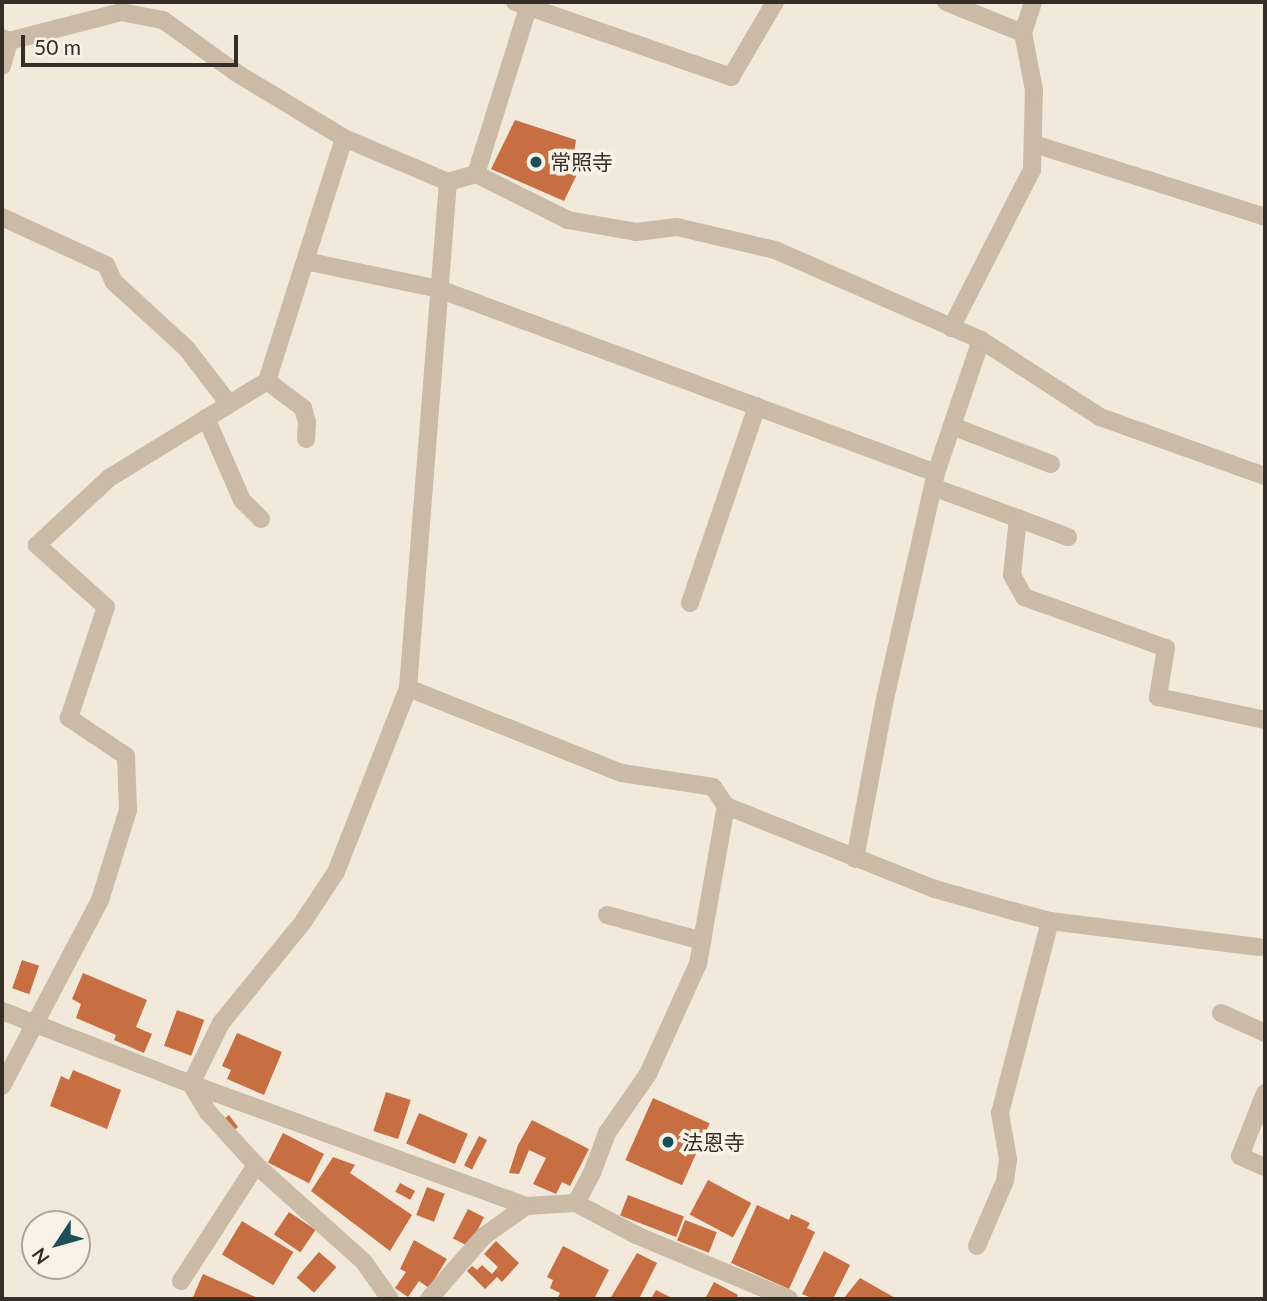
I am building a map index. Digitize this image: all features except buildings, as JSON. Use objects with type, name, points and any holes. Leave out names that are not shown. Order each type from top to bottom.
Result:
[{"type":"street","points":[[476,174],[525,3],[731,77],[775,2]]},
{"type":"street","points":[[946,2],[1023,33]]},
{"type":"street","points":[[951,328],[1032,170],[1034,90],[1023,33],[1033,2]]},
{"type":"street","points":[[2,66],[5,39],[121,12],[163,20],[235,72],[344,138],[449,182],[476,174],[568,219],[636,232],[677,227],[775,250],[981,340],[1100,417],[1265,476]]},
{"type":"street","points":[[2,1086],[100,900],[128,810],[126,756],[69,718],[106,607],[37,545],[109,478],[267,381],[344,138]]},
{"type":"street","points":[[1034,144],[1265,217]]},
{"type":"street","points":[[191,1084],[222,1023],[303,922],[336,872],[408,688],[449,182]]},
{"type":"street","points":[[2,217],[106,265],[114,282],[187,349],[229,404]]},
{"type":"street","points":[[305,261],[439,289],[757,406],[934,480],[1018,519],[1068,537]]},
{"type":"street","points":[[855,859],[885,699],[934,480],[981,340]]},
{"type":"street","points":[[267,381],[303,408],[307,422],[306,439]]},
{"type":"street","points":[[690,603],[757,406]]},
{"type":"street","points":[[206,418],[242,500],[261,519]]},
{"type":"street","points":[[952,426],[1051,464]]},
{"type":"street","points":[[1018,519],[1012,575],[1024,597],[1166,648],[1158,697],[1265,720]]},
{"type":"street","points":[[408,688],[622,773],[713,787],[726,806],[855,859],[935,888],[1050,920],[1259,947]]},
{"type":"street","points":[[576,1203],[607,1133],[648,1074],[698,964],[726,806]]},
{"type":"street","points":[[607,915],[703,941]]},
{"type":"street","points":[[977,1246],[1005,1181],[1008,1159],[1000,1113],[1050,920]]},
{"type":"street","points":[[2,1011],[191,1084],[526,1206],[576,1203],[636,1235],[789,1299]]},
{"type":"street","points":[[1221,1013],[1265,1033]]},
{"type":"street","points":[[191,1084],[207,1111],[257,1165],[364,1262],[390,1299]]},
{"type":"street","points":[[1265,1093],[1240,1156],[1265,1167]]},
{"type":"street","points":[[181,1281],[257,1165]]},
{"type":"street","points":[[429,1299],[484,1237],[526,1206]]},
{"type":"place","name":"常照寺","points":[[536,162]]},
{"type":"place","name":"法恩寺","points":[[668,1142]]}]
